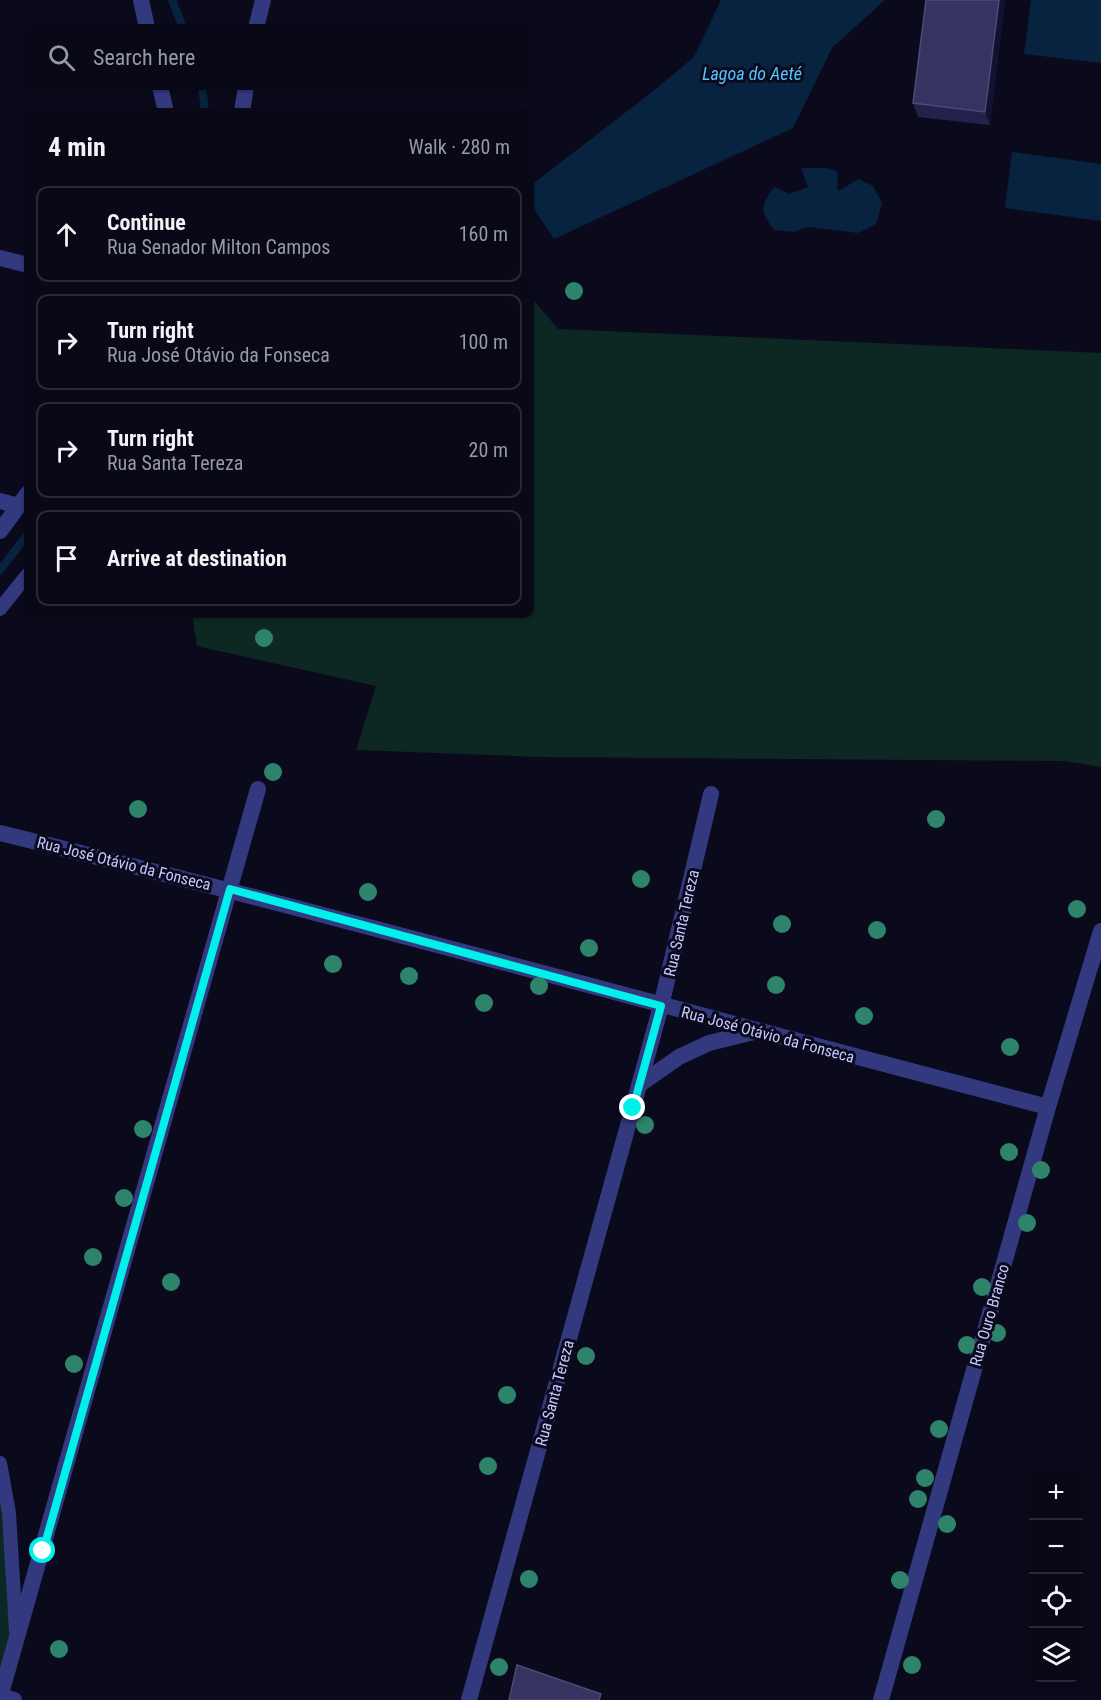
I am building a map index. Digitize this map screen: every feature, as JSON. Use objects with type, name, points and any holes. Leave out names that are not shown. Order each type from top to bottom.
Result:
[{"type":"street","points":[[141,0],[146,24]]},
{"type":"street","points":[[257,24],[263,0]]},
{"type":"street","points":[[161,90],[165,108]]},
{"type":"street","points":[[243,108],[245,90]]},
{"type":"street","points":[[0,258],[24,264]]},
{"type":"street","points":[[0,501],[24,500]]},
{"type":"street","points":[[0,531],[24,500]]},
{"type":"street","points":[[14,1700],[0,1696],[258,789]]},
{"type":"street","name":"Rua Santa Tereza","points":[[469,1700],[661,1006],[711,794]]},
{"type":"street","name":"Rua José Otávio da Fonseca","points":[[0,833],[230,889],[661,1006],[1048,1107]]},
{"type":"street","name":"Rua Ouro Branco","points":[[881,1700],[1048,1107],[1101,931]]},
{"type":"street","points":[[639,1085],[679,1057],[709,1043],[757,1031]]},
{"type":"lane","points":[[0,609],[24,579]]},
{"type":"lane","points":[[0,1463],[9,1513],[17,1642]]},
{"type":"green space","points":[[534,301],[558,329],[1101,353],[1101,767],[1064,761],[541,757],[356,750],[376,686],[197,646],[193,618],[534,618]]},
{"type":"green space","points":[[0,1482],[14,1642],[0,1690]]},
{"type":"water","name":"Lagoa do Aeté","points":[[721,0],[885,0],[832,48],[793,128],[554,239],[534,209],[534,183],[694,57]]},
{"type":"water","points":[[1031,0],[1101,0],[1101,63],[1024,54]]},
{"type":"water","points":[[1012,152],[1101,164],[1101,221],[1005,208]]},
{"type":"water","points":[[801,168],[827,168],[837,171],[838,191],[859,179],[873,186],[882,203],[876,224],[858,233],[808,227],[794,232],[774,230],[764,213],[766,199],[774,187],[789,194],[808,187]]},
{"type":"building","points":[[926,0],[999,0],[985,112],[913,103]]},
{"type":"building","points":[[517,1665],[601,1694],[599,1700],[509,1700]]},
{"type":"waterway","points":[[172,0],[181,24]]},
{"type":"waterway","points":[[202,90],[205,108]]},
{"type":"waterway","points":[[0,570],[24,539]]},
{"type":"route","points":[[43,1551],[230,889],[661,1006],[633,1108]]}]
